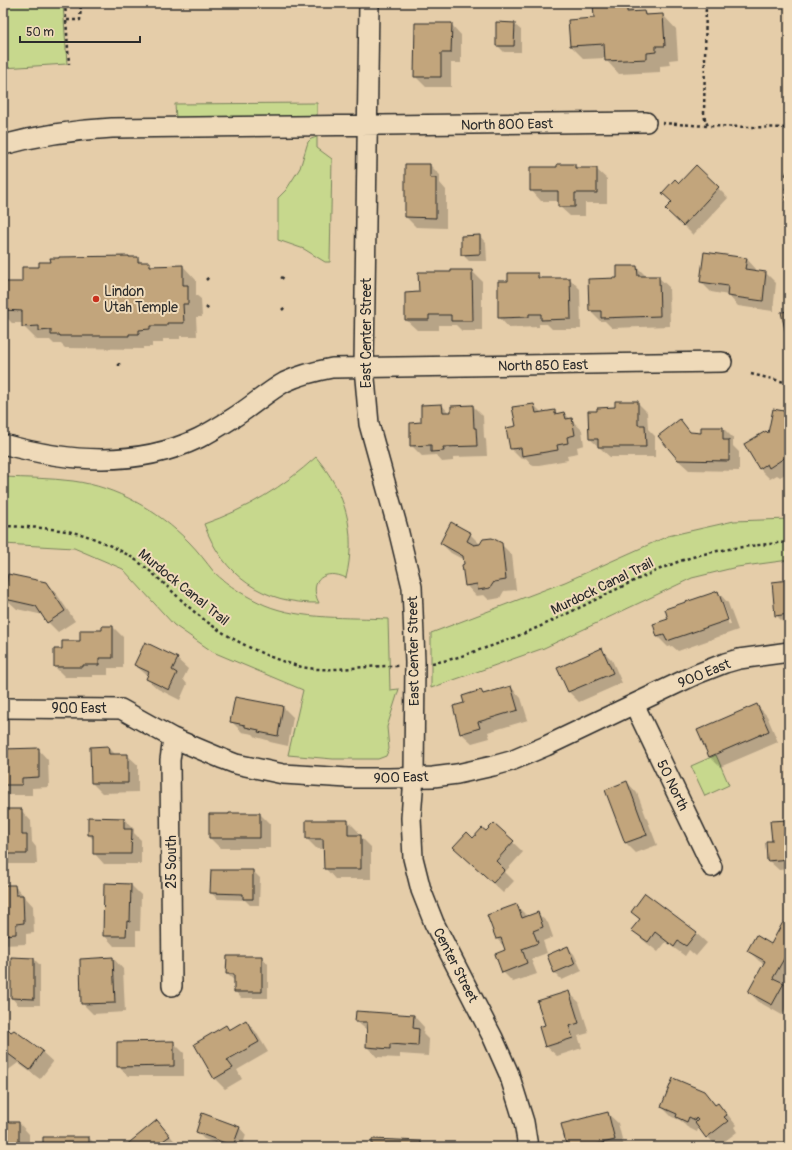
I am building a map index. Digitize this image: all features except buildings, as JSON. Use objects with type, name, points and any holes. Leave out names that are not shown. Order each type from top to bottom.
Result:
[{"type":"street","name":"East Center Street","points":[[369,3],[364,367],[369,424],[398,529],[412,587],[415,662],[414,778]]},
{"type":"street","name":"North 800 East","points":[[3,145],[40,136],[88,130],[646,122]]},
{"type":"street","name":"North 850 East","points":[[3,444],[37,453],[78,459],[122,458],[171,449],[198,438],[235,417],[285,382],[300,376],[332,368],[722,362]]},
{"type":"street","name":"900 East","points":[[3,708],[121,708],[173,738],[236,764],[284,774],[348,778],[414,778],[457,774],[511,761],[546,746],[697,674],[739,659],[789,652]]},
{"type":"street","name":"50 North","points":[[634,704],[712,867]]},
{"type":"street","name":"25 South","points":[[172,986],[170,760],[173,738]]},
{"type":"street","name":"Center Street","points":[[414,778],[411,818],[413,858],[422,890],[434,923],[493,1038],[509,1074],[524,1122],[528,1147]]},
{"type":"path","points":[[66,3],[69,64]]},
{"type":"path","points":[[67,20],[80,20],[81,3]]},
{"type":"path","points":[[706,3],[704,114],[708,126]]},
{"type":"path","points":[[646,122],[708,126],[789,128]]},
{"type":"path","points":[[206,280],[209,277]]},
{"type":"path","points":[[751,374],[789,383]]},
{"type":"path","name":"Murdock Canal Trail","points":[[3,526],[66,531],[86,535],[106,543],[129,555],[140,563],[191,609],[234,639],[263,653],[299,666],[333,670],[367,666],[399,666]]},
{"type":"path","name":"Murdock Canal Trail","points":[[428,663],[443,662],[494,646],[531,632],[647,575],[687,558],[734,548],[789,542]]},
{"type":"green space","points":[[3,3],[63,3],[67,64],[3,68]]},
{"type":"green space","points":[[317,103],[317,117],[176,119],[175,104]]},
{"type":"green space","points":[[317,137],[317,148],[332,159],[330,262],[325,262],[304,249],[278,240],[278,198],[286,190],[300,168],[308,142]]},
{"type":"green space","points":[[316,457],[335,485],[342,499],[349,529],[350,545],[346,578],[332,574],[320,578],[315,588],[319,603],[299,602],[280,598],[263,592],[248,583],[234,572],[222,558],[212,542],[204,524],[250,504],[264,496],[291,478]]},
{"type":"green space","points":[[3,477],[73,481],[89,484],[121,494],[150,510],[177,530],[192,545],[214,572],[225,582],[245,595],[265,605],[294,613],[325,617],[388,619],[390,690],[399,689],[387,727],[389,749],[386,756],[378,759],[333,759],[288,755],[303,690],[213,652],[174,625],[123,569],[74,548],[3,544]]},
{"type":"green space","points":[[789,519],[789,560],[737,567],[692,578],[544,648],[431,688],[431,633],[565,582],[668,536],[734,521]]},
{"type":"green space","points":[[716,755],[729,785],[705,796],[691,766]]},
{"type":"place","name":"Lindon Utah Temple","points":[[96,299]]}]
